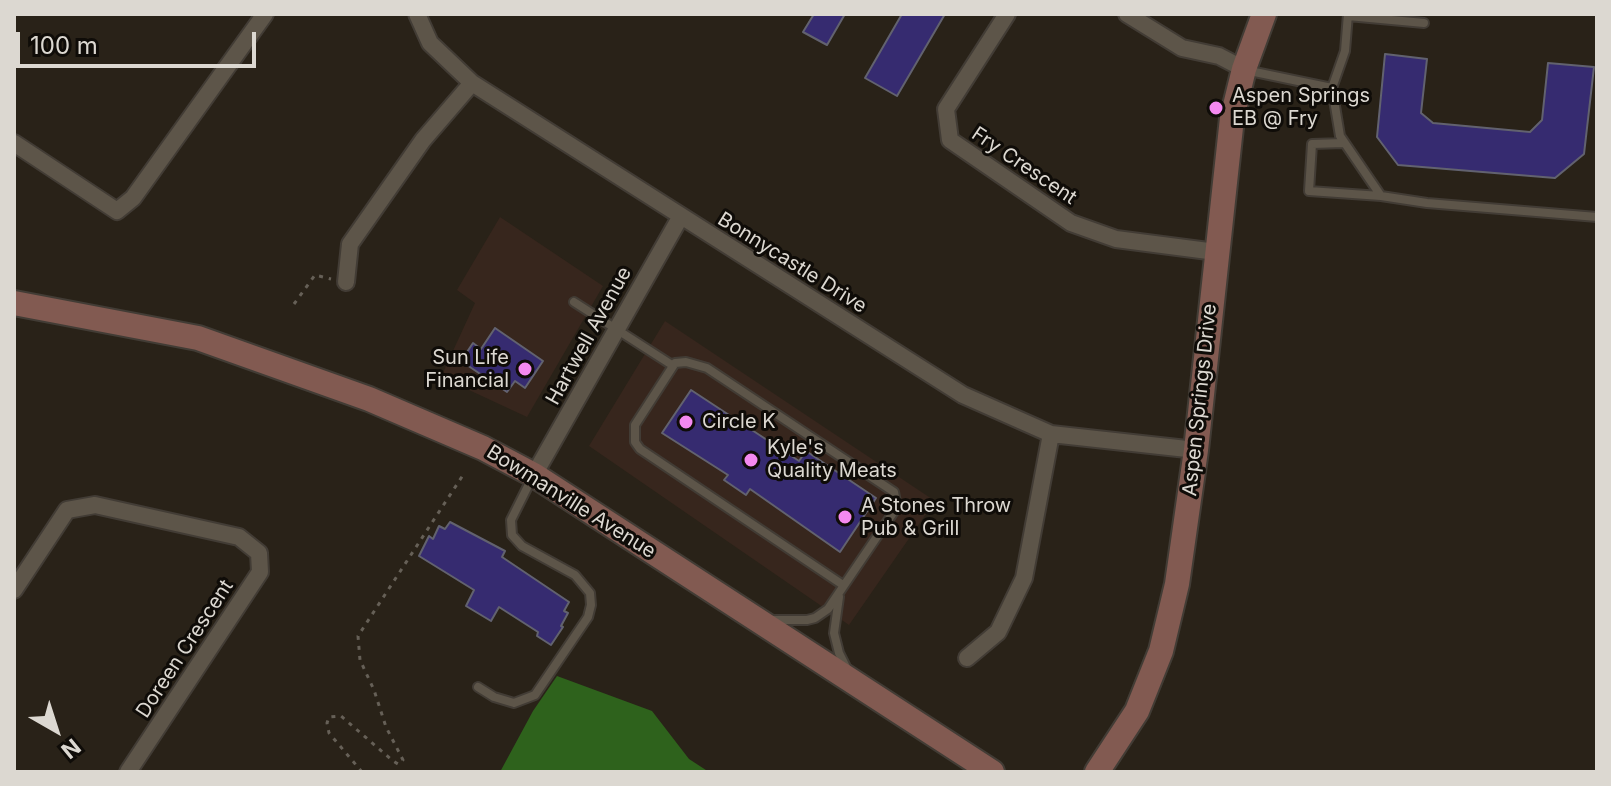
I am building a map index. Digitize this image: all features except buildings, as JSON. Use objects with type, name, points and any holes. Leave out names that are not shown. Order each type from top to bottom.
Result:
[{"type":"main road","name":"Aspen Springs Drive","points":[[1097,772],[1137,711],[1161,651],[1177,584],[1196,450],[1232,118],[1244,69],[1264,14]]},
{"type":"main road","name":"Bowmanville Avenue","points":[[14,303],[198,338],[420,420],[483,448],[534,475],[992,772]]},
{"type":"street","points":[[14,143],[117,211],[133,198],[265,14]]},
{"type":"street","name":"Bonnycastle Drive","points":[[417,14],[430,43],[472,83],[963,395],[1051,434],[1196,450]]},
{"type":"street","name":"Fry Crescent","points":[[1007,14],[946,109],[950,140],[1071,223],[1116,239],[1216,252]]},
{"type":"street","points":[[1127,14],[1182,48],[1219,56],[1244,69]]},
{"type":"street","points":[[346,282],[350,244],[423,140],[472,83]]},
{"type":"street","name":"Hartwell Avenue","points":[[534,475],[681,216]]},
{"type":"street","points":[[967,658],[998,632],[1024,578],[1051,434]]},
{"type":"street","name":"Doreen Crescent","points":[[14,590],[67,510],[95,505],[239,537],[259,553],[260,572],[128,772]]},
{"type":"lane","points":[[1381,196],[1340,136],[1332,88],[1345,51],[1348,15],[1424,23]]},
{"type":"lane","points":[[1244,69],[1332,88]]},
{"type":"lane","points":[[1344,143],[1312,144],[1309,191],[1597,217]]},
{"type":"lane","points":[[574,302],[614,331],[672,365]]},
{"type":"lane","points":[[754,617],[782,621],[815,618],[828,609],[897,507],[894,492],[707,368],[681,361],[672,365],[635,425],[635,442],[640,449],[841,589]]},
{"type":"lane","points":[[478,687],[494,697],[514,703],[535,695],[588,617],[590,593],[583,582],[522,546],[512,535],[511,520],[534,475]]},
{"type":"lane","points":[[841,589],[835,643],[843,663],[859,685]]},
{"type":"path","points":[[294,304],[315,275],[346,282]]},
{"type":"path","points":[[362,772],[329,733],[329,717],[341,716],[393,761],[398,764],[403,760],[386,727],[360,660],[358,636],[465,472]]},
{"type":"shaded area","points":[[500,217],[603,286],[527,417],[441,377],[475,303],[457,290]]},
{"type":"shaded area","points":[[665,321],[935,501],[849,625],[589,446]]},
{"type":"green space","points":[[557,676],[652,711],[689,759],[709,772],[500,772],[533,711]]},
{"type":"place","name":"Aspen Springs EB @ Fry","points":[[1216,108]]},
{"type":"place","name":"Sun Life Financial","points":[[525,369]]},
{"type":"place","name":"Circle K","points":[[686,422]]},
{"type":"place","name":"Kyle's Quality Meats","points":[[751,460]]},
{"type":"place","name":"A Stones Throw Pub & Grill","points":[[845,517]]}]
